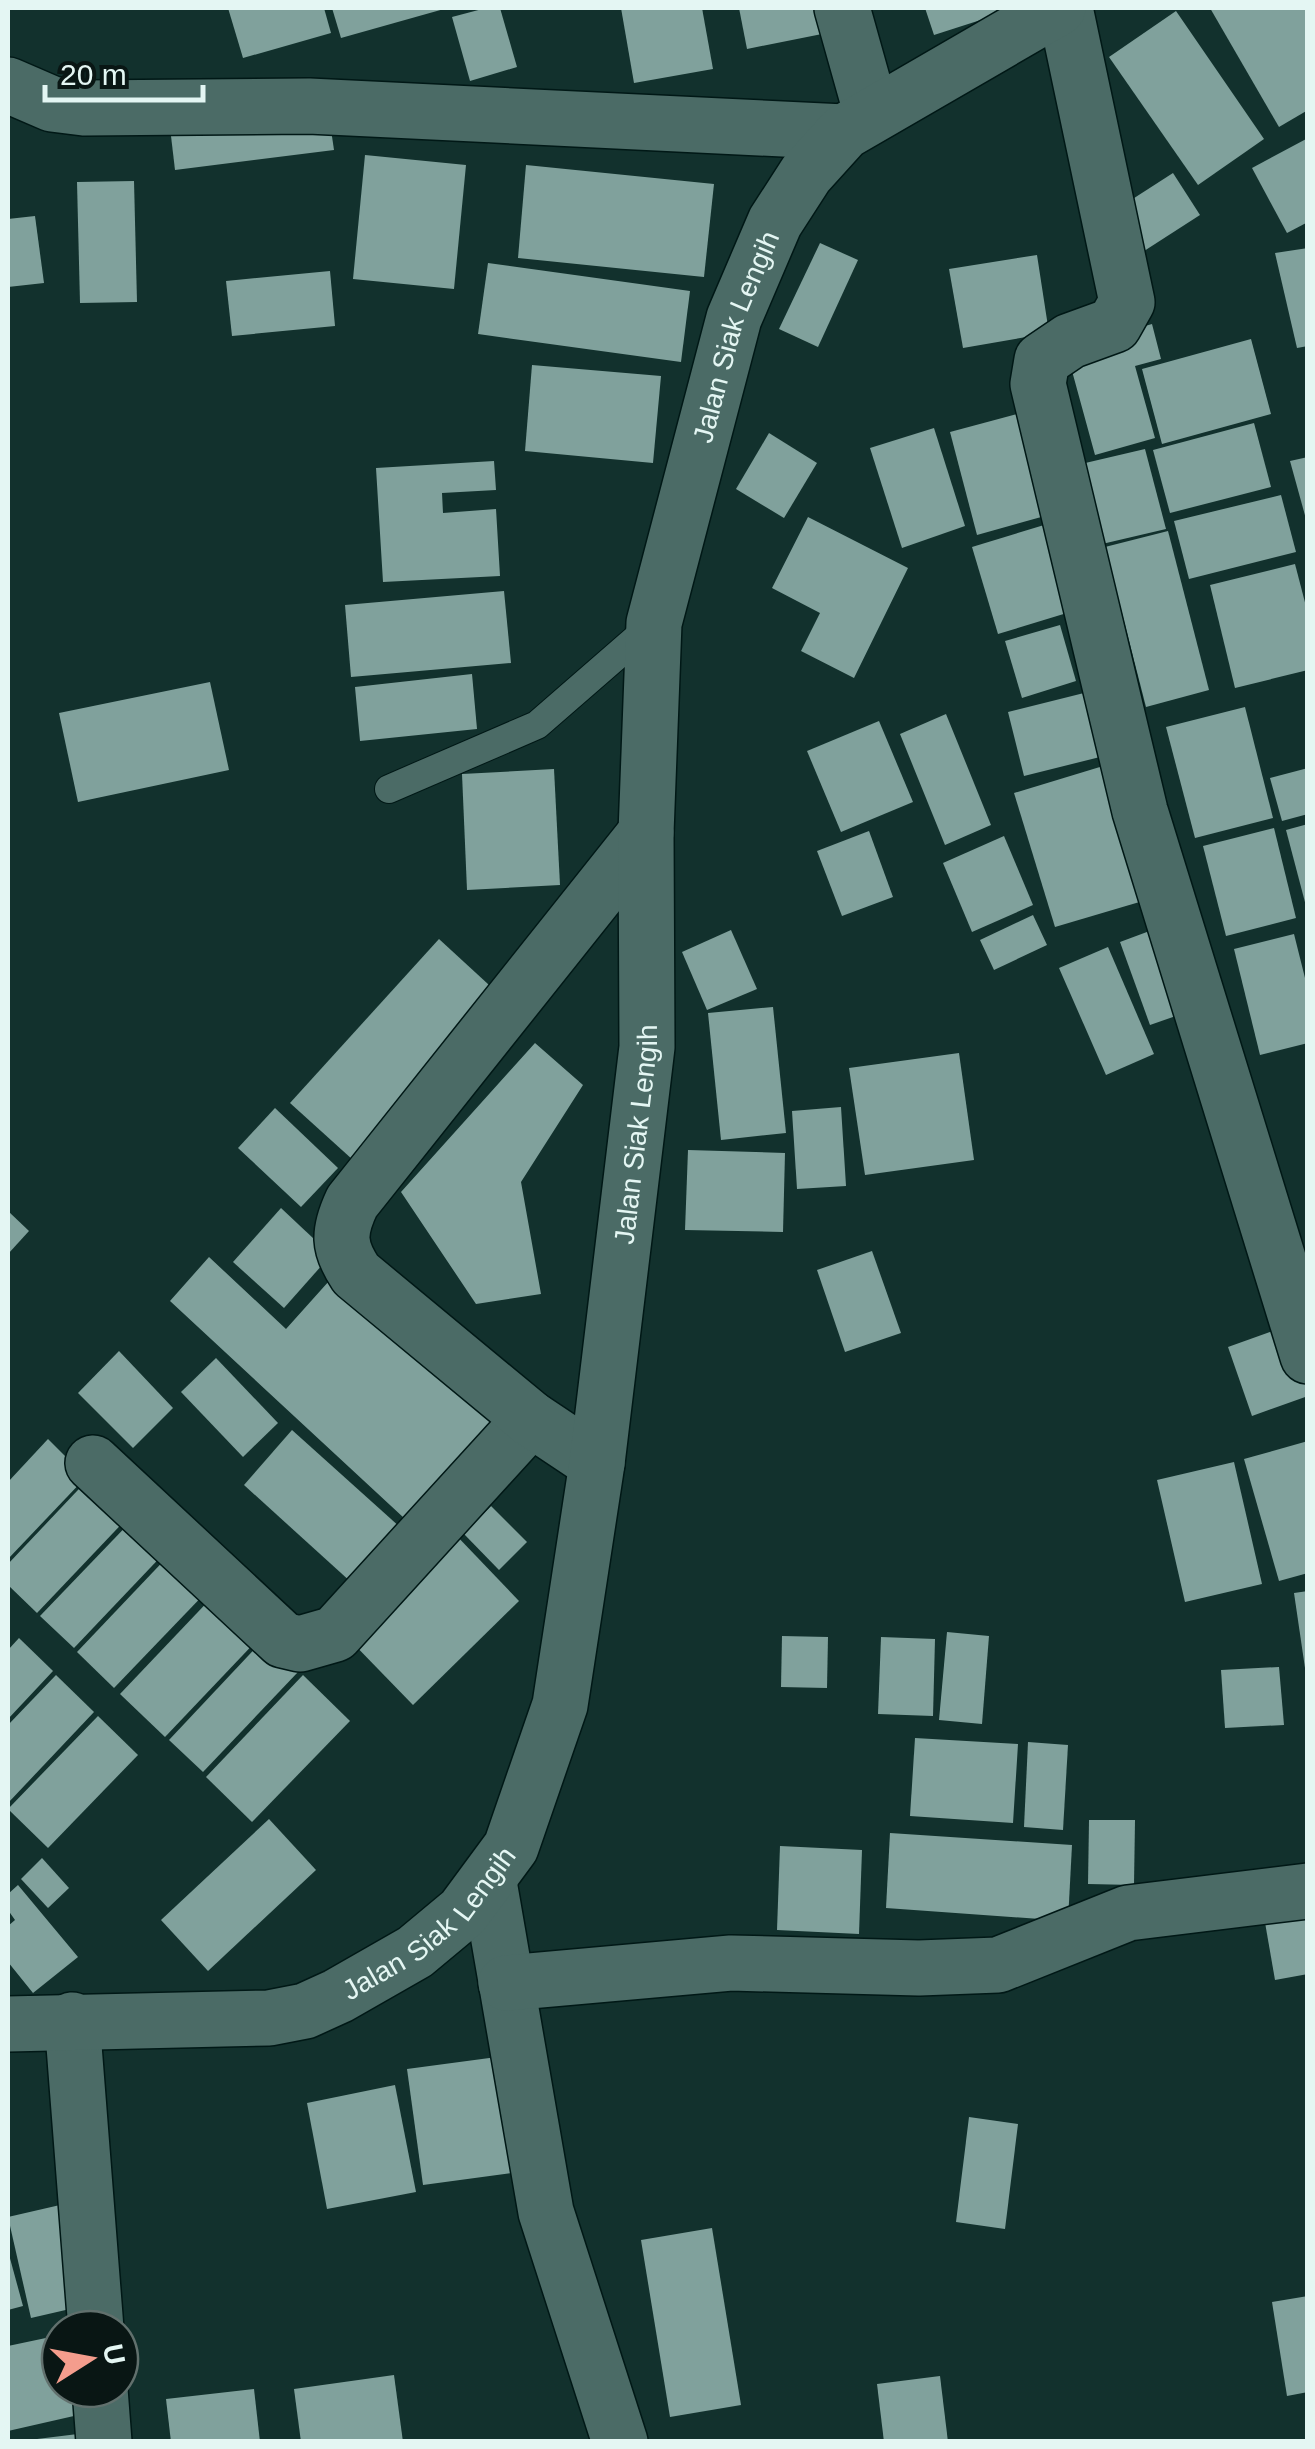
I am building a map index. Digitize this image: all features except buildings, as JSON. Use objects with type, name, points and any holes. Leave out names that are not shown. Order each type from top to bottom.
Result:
[{"type":"street","points":[[8,85],[52,104],[84,108],[309,106],[858,124],[842,8]]},
{"type":"street","points":[[1062,8],[1127,302],[1114,325],[1070,341],[1042,360],[1038,384],[1140,811],[1308,1356]]},
{"type":"street","name":"Jalan Siak Lengih","points":[[8,2024],[269,2018],[305,2011],[415,1952],[464,1912],[511,1846],[560,1705],[596,1464],[647,1047],[646,833],[654,622],[734,318],[776,222],[806,174],[858,124],[1062,8]]},
{"type":"street","points":[[596,1464],[531,1419],[356,1274],[342,1253],[340,1227],[352,1202],[646,833]]},
{"type":"street","points":[[94,1463],[283,1640],[300,1644],[335,1634],[531,1419]]},
{"type":"street","points":[[489,1882],[546,2212],[620,2442]]},
{"type":"street","points":[[506,1982],[731,1963],[918,1968],[998,1965],[1128,1912],[1308,1891]]},
{"type":"street","points":[[72,2020],[94,2309]]},
{"type":"street","points":[[102,2409],[104,2442]]},
{"type":"lane","points":[[389,788],[536,725],[654,622]]}]
